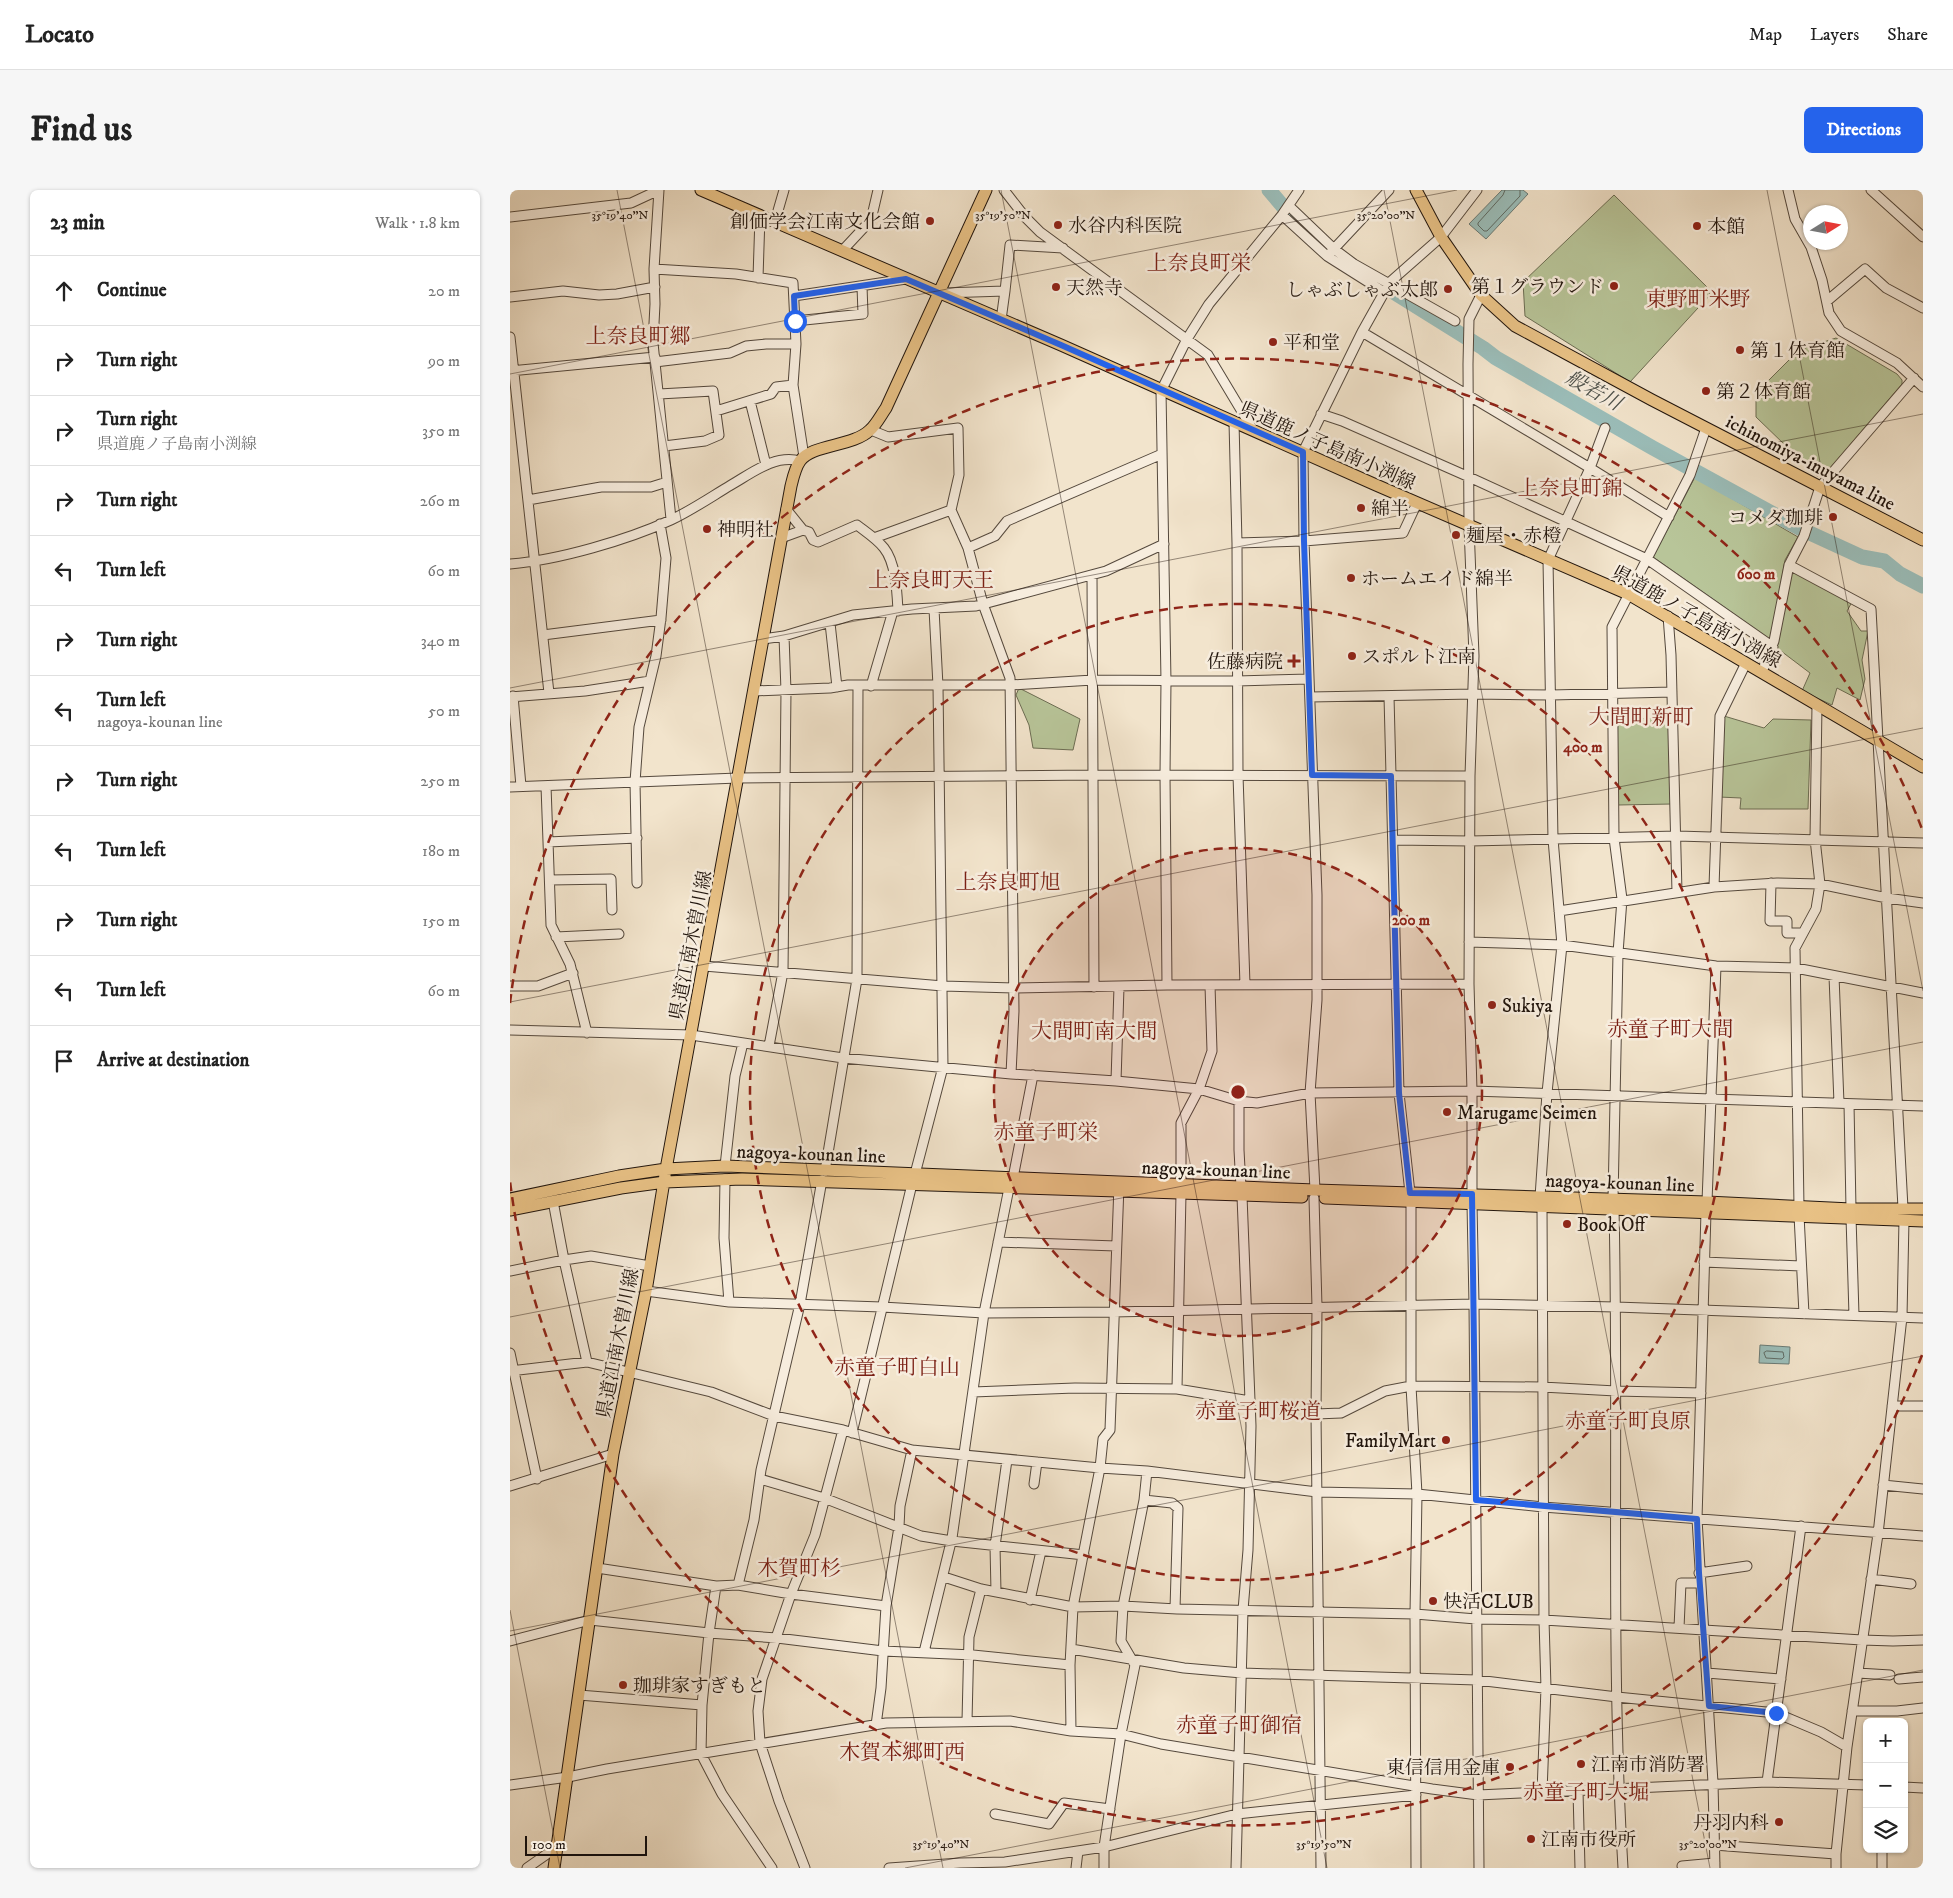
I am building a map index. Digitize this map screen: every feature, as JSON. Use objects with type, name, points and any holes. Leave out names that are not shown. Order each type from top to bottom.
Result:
[{"type":"main road","name":"県道鹿ノ子島南小渕線","points":[[701,190],[1628,594],[1923,767]]},
{"type":"main road","points":[[802,459],[812,453],[852,441],[871,430],[886,408],[986,190]]},
{"type":"main road","name":"ichinomiya-inuyama line","points":[[1416,190],[1441,236],[1481,295],[1515,326],[1706,428],[1923,540]]},
{"type":"main road","name":"県道江南木曽川線","points":[[554,1868],[614,1454],[666,1182],[666,1169],[786,510],[793,477],[802,459]]},
{"type":"main road","name":"nagoya-kounan line","points":[[510,1199],[619,1176],[666,1169],[725,1166],[823,1176]]},
{"type":"main road","name":"nagoya-kounan line","points":[[510,1210],[621,1188],[666,1182],[823,1176],[1851,1213],[1904,1214],[1923,1209]]},
{"type":"main road","name":"nagoya-kounan line","points":[[1904,1214],[1923,1221]]},
{"type":"street","points":[[510,217],[631,203],[659,190],[654,269],[655,360],[671,520]]},
{"type":"street","points":[[775,221],[784,190]]},
{"type":"street","points":[[842,252],[871,220],[878,190]]},
{"type":"street","points":[[1004,190],[1025,217],[1040,232],[1208,355],[1253,430]]},
{"type":"street","points":[[1167,985],[1166,680],[1161,391],[1187,339],[1215,296],[1282,215],[1299,190]]},
{"type":"street","points":[[1327,256],[1389,190]]},
{"type":"street","points":[[1321,1868],[1316,1414],[1317,1307],[1315,1194],[1310,1094],[1317,985],[1316,895],[1304,541],[1303,452],[1362,332],[1389,284],[1441,236],[1477,190]]},
{"type":"street","points":[[1788,190],[1795,220],[1811,247],[1829,313],[1841,331],[1897,363],[1923,388]]},
{"type":"street","points":[[1871,190],[1923,237]]},
{"type":"street","points":[[1289,206],[1334,249],[1354,264],[1455,321]]},
{"type":"street","points":[[1282,215],[1327,256],[1384,292]]},
{"type":"street","points":[[758,278],[760,216]]},
{"type":"street","points":[[1001,320],[1010,245],[1063,248]]},
{"type":"street","points":[[510,564],[536,562],[615,540],[660,524],[671,520],[766,464],[790,458],[802,459],[793,385],[796,344],[794,283],[654,269]]},
{"type":"street","points":[[1827,300],[1864,269],[1886,288],[1923,308]]},
{"type":"street","points":[[794,296],[906,279]]},
{"type":"street","points":[[795,321],[864,314],[862,286]]},
{"type":"street","points":[[510,297],[563,291],[599,295],[616,294],[654,287]]},
{"type":"street","points":[[938,293],[1005,291]]},
{"type":"street","points":[[1479,1868],[1472,1091],[1469,984],[1470,776],[1474,694],[1469,526],[1468,396],[1469,319],[1481,295]]},
{"type":"street","points":[[1362,332],[1590,468],[1668,517]]},
{"type":"street","points":[[510,336],[511,371],[536,562],[549,693]]},
{"type":"street","points":[[511,371],[730,353],[746,346],[766,344],[796,344]]},
{"type":"street","points":[[1762,672],[1773,647],[1789,565],[1808,526],[1820,486],[1914,378]]},
{"type":"street","points":[[716,411],[771,394],[776,387],[793,385]]},
{"type":"street","points":[[658,394],[713,391],[719,435],[705,441],[664,446]]},
{"type":"street","points":[[750,401],[766,464]]},
{"type":"street","points":[[1321,414],[1469,477],[1646,559],[1773,647]]},
{"type":"street","points":[[1234,422],[1237,543],[1238,775],[1245,985]]},
{"type":"street","points":[[871,430],[888,437],[958,428],[959,475],[950,510],[968,548],[983,604],[1007,666],[1010,685],[1014,988],[1011,1074]]},
{"type":"street","points":[[1542,1792],[1546,1688],[1541,1202],[1547,1093],[1562,945],[1553,839],[1548,560],[1590,468],[1605,428]]},
{"type":"street","points":[[1623,1868],[1618,1788],[1616,1307],[1613,1204],[1618,953],[1622,900],[1614,838],[1612,628],[1692,471],[1706,428]]},
{"type":"street","points":[[968,548],[996,536],[1007,521],[1162,454]]},
{"type":"street","points":[[528,500],[602,487],[650,487],[667,482]]},
{"type":"street","points":[[1237,543],[1304,541],[1403,533],[1417,503]]},
{"type":"street","points":[[786,510],[804,530],[809,532],[813,540],[818,542],[856,525],[874,538],[886,550],[896,579],[896,611],[871,686]]},
{"type":"street","points":[[874,538],[950,510]]},
{"type":"street","points":[[637,883],[635,782],[639,727],[656,656],[661,620],[666,558],[660,524]]},
{"type":"street","points":[[781,538],[804,530]]},
{"type":"street","points":[[763,639],[784,636],[853,615],[957,608],[983,604],[1106,571],[1164,544]]},
{"type":"street","points":[[1789,565],[1871,609],[1880,742],[1890,988],[1904,1214],[1902,1317],[1878,1534],[1847,1747],[1836,1868]]},
{"type":"street","points":[[1092,575],[1094,987]]},
{"type":"street","points":[[805,1868],[790,1833],[760,1742],[758,1711],[762,1679],[791,1594],[815,1535],[824,1498],[847,1432],[882,1307],[943,1067],[938,686],[934,609]]},
{"type":"street","points":[[1668,616],[1677,836],[1677,892]]},
{"type":"street","points":[[543,635],[661,620]]},
{"type":"street","points":[[830,623],[837,687]]},
{"type":"street","points":[[769,1046],[784,972],[786,690],[784,636]]},
{"type":"street","points":[[1714,887],[1720,716],[1746,662]]},
{"type":"street","points":[[754,691],[858,685],[1010,685],[1093,680],[1309,680]]},
{"type":"street","points":[[521,786],[512,697],[650,681]]},
{"type":"street","points":[[738,1585],[754,1520],[760,1480],[800,1304],[857,979],[858,685]]},
{"type":"street","points":[[1310,697],[1672,692]]},
{"type":"street","points":[[1388,696],[1399,1093],[1410,1198],[1411,1386],[1417,1494],[1415,1614],[1416,1868]]},
{"type":"street","points":[[1804,1314],[1799,1211],[1795,948],[1816,909],[1820,884],[1815,839],[1816,705]]},
{"type":"street","points":[[510,787],[738,778],[1093,775],[1470,776]]},
{"type":"street","points":[[546,786],[551,925],[570,964],[587,1033]]},
{"type":"street","points":[[1393,840],[1470,841],[1677,836],[1884,840],[1923,843]]},
{"type":"street","points":[[548,842],[636,838]]},
{"type":"street","points":[[550,880],[611,879],[612,910]]},
{"type":"street","points":[[1559,910],[1714,887],[1771,883],[1820,884],[1887,898],[1923,903]]},
{"type":"street","points":[[1771,883],[1770,921],[1788,921],[1787,933],[1803,932]]},
{"type":"street","points":[[556,937],[619,934]]},
{"type":"street","points":[[1469,942],[1562,945],[1716,966],[1796,968],[1923,993]]},
{"type":"street","points":[[704,966],[943,986],[1014,988],[1167,985],[1469,984]]},
{"type":"street","points":[[1682,1866],[1715,1866],[1713,1783],[1697,1519],[1704,1262],[1716,966]]},
{"type":"street","points":[[510,986],[538,986],[572,973]]},
{"type":"street","points":[[1834,976],[1839,1103]]},
{"type":"street","points":[[1177,1389],[1180,1310],[1181,1122],[1199,1089],[1212,1050],[1210,985]]},
{"type":"street","points":[[1116,1081],[1119,987]]},
{"type":"street","points":[[510,1030],[691,1035],[843,1058],[1199,1089],[1239,1101],[1257,1102],[1310,1094],[1472,1091],[1923,1106]]},
{"type":"street","points":[[725,1166],[736,1076],[743,1042]]},
{"type":"street","points":[[924,1652],[952,1541],[984,1313],[1033,1075]]},
{"type":"street","points":[[1236,1868],[1243,1610],[1248,1550],[1250,1401],[1239,1150],[1239,1101]]},
{"type":"street","points":[[1849,1104],[1854,1315]]},
{"type":"street","points":[[725,1179],[724,1238],[729,1302]]},
{"type":"street","points":[[1071,1731],[1070,1665],[1074,1607],[1100,1468],[1103,1439],[1110,1430],[1119,1187]]},
{"type":"street","points":[[554,1201],[564,1260],[587,1362]]},
{"type":"street","points":[[998,1242],[1116,1246]]},
{"type":"street","points":[[510,1271],[591,1256],[650,1266]]},
{"type":"street","points":[[1704,1262],[1801,1266]]},
{"type":"street","points":[[646,1291],[729,1302],[882,1307],[984,1313],[1474,1304],[1923,1318]]},
{"type":"street","points":[[510,1353],[512,1371],[537,1479]]},
{"type":"street","points":[[512,1371],[587,1362],[712,1392],[774,1416],[847,1432],[912,1450],[1007,1460],[1147,1471],[1317,1492],[1417,1494],[1543,1507],[1923,1536]]},
{"type":"street","points":[[1316,1414],[1341,1413],[1385,1391],[1411,1386],[1542,1387],[1616,1391],[1701,1392]]},
{"type":"street","points":[[973,1392],[1177,1389],[1250,1401]]},
{"type":"street","points":[[1892,1406],[1923,1406]]},
{"type":"street","points":[[876,1725],[881,1688],[886,1606],[899,1527],[900,1506],[912,1450]]},
{"type":"street","points":[[510,1486],[614,1454]]},
{"type":"street","points":[[996,1592],[995,1546],[1007,1460]]},
{"type":"street","points":[[1034,1484],[1037,1462]]},
{"type":"street","points":[[1104,1868],[1104,1847],[1121,1734],[1135,1665],[1122,1641],[1123,1606],[1144,1500],[1147,1471]]},
{"type":"street","points":[[760,1480],[824,1498],[921,1536],[1084,1555]]},
{"type":"street","points":[[1883,1485],[1923,1489]]},
{"type":"street","points":[[1144,1500],[1172,1503],[1178,1508],[1175,1609]]},
{"type":"street","points":[[1767,1782],[1801,1526]]},
{"type":"street","points":[[1030,1600],[1041,1551]]},
{"type":"street","points":[[1699,1573],[1747,1566]]},
{"type":"street","points":[[597,1568],[716,1586],[738,1585],[886,1606]]},
{"type":"street","points":[[944,1577],[981,1589],[1074,1607],[1123,1606],[1175,1609],[1415,1614],[1476,1619],[1544,1620],[1703,1629],[1862,1640],[1923,1640]]},
{"type":"street","points":[[1871,1579],[1910,1584]]},
{"type":"street","points":[[1679,1628],[1681,1583],[1700,1583]]},
{"type":"street","points":[[716,1586],[702,1705],[701,1754],[722,1794],[772,1868]]},
{"type":"street","points":[[967,1721],[969,1637],[981,1589]]},
{"type":"street","points":[[510,1641],[590,1620],[709,1633],[777,1638],[883,1651],[968,1655],[1070,1665]]},
{"type":"street","points":[[1071,1649],[1184,1668],[1242,1673],[1477,1680],[1617,1697],[1776,1713],[1820,1732],[1847,1747]]},
{"type":"street","points":[[1707,1673],[1781,1679]]},
{"type":"street","points":[[1858,1673],[1894,1677],[1923,1677]]},
{"type":"street","points":[[579,1695],[702,1705]]},
{"type":"street","points":[[1852,1711],[1897,1711],[1923,1708]]},
{"type":"street","points":[[510,1785],[568,1777],[607,1768],[701,1754],[760,1742],[886,1723],[967,1721],[1010,1721],[1071,1731],[1121,1734],[1161,1744],[1320,1770],[1416,1791],[1478,1795],[1713,1783],[1767,1782],[1863,1785]]},
{"type":"street","points":[[1908,1787],[1923,1788]]},
{"type":"street","points":[[1578,1790],[1580,1868]]},
{"type":"street","points":[[889,1868],[1005,1862],[1104,1847],[1237,1814],[1416,1791]]},
{"type":"street","points":[[995,1814],[1049,1824],[1064,1804],[1110,1809]]},
{"type":"street","points":[[527,1868],[547,1854],[557,1843]]},
{"type":"street","points":[[1714,1845],[1836,1854]]},
{"type":"street","points":[[1076,1868],[1078,1851]]},
{"type":"street","points":[[1882,1853],[1882,1868]]},
{"type":"green space","name":"第１グラウンド","points":[[1614,195],[1710,290],[1709,296],[1630,382],[1525,316],[1523,282]]},
{"type":"green space","points":[[1836,338],[1897,374],[1902,380],[1902,384],[1826,473],[1817,476],[1756,417],[1756,393],[1799,350]]},
{"type":"green space","points":[[1695,477],[1798,537],[1785,560],[1771,640],[1653,557]]},
{"type":"green space","points":[[1792,571],[1852,602],[1847,611],[1861,631],[1868,631],[1862,660],[1865,679],[1860,700],[1837,688],[1832,705],[1802,691],[1810,673],[1777,648]]},
{"type":"green space","points":[[1019,688],[1080,719],[1073,750],[1033,748],[1029,725],[1016,695]]},
{"type":"green space","points":[[1724,716],[1764,728],[1773,719],[1811,720],[1808,809],[1740,809],[1741,798],[1719,797]]},
{"type":"green space","points":[[1670,718],[1672,804],[1618,805],[1616,719]]},
{"type":"water","points":[[1502,190],[1523,190],[1528,194],[1486,239],[1469,224]]},
{"type":"water","points":[[1760,1345],[1790,1347],[1789,1364],[1759,1363]]},
{"type":"waterway","name":"般若川","points":[[1269,190],[1292,217],[1324,246],[1342,259]]},
{"type":"waterway","name":"般若川","points":[[1374,280],[1496,358],[1653,448],[1801,529],[1862,557],[1884,561],[1900,574],[1923,586]]},
{"type":"place","name":"創価学会江南文化会館","points":[[930,221]]},
{"type":"place","name":"水谷内科医院","points":[[1058,225]]},
{"type":"place","name":"本館","points":[[1697,226]]},
{"type":"place","name":"第１グラウンド","points":[[1614,286]]},
{"type":"place","name":"天然寺","points":[[1056,287]]},
{"type":"place","name":"しゃぶしゃぶ太郎","points":[[1448,289]]},
{"type":"place","name":"平和堂","points":[[1273,342]]},
{"type":"place","name":"第１体育館","points":[[1740,350]]},
{"type":"place","name":"第２体育館","points":[[1706,391]]},
{"type":"place","name":"綿半","points":[[1361,508]]},
{"type":"place","name":"コメダ珈琲","points":[[1833,517]]},
{"type":"place","name":"神明社","points":[[707,529]]},
{"type":"place","name":"麺屋・赤橙","points":[[1456,535]]},
{"type":"place","name":"ホームエイド綿半","points":[[1351,578]]},
{"type":"place","name":"スポルト江南","points":[[1352,656]]},
{"type":"place","name":"佐藤病院","points":[[1294,661]]},
{"type":"place","name":"Sukiya","points":[[1492,1005]]},
{"type":"place","name":"Marugame Seimen","points":[[1447,1112]]},
{"type":"place","name":"Book Off","points":[[1567,1224]]},
{"type":"place","name":"FamilyMart","points":[[1446,1440]]},
{"type":"place","name":"快活CLUB","points":[[1433,1601]]},
{"type":"place","name":"珈琲家すぎもと","points":[[623,1685]]},
{"type":"place","name":"江南市消防署","points":[[1581,1764]]},
{"type":"place","name":"東信信用金庫","points":[[1510,1767]]},
{"type":"place","name":"丹羽内科","points":[[1779,1822]]},
{"type":"place","name":"江南市役所","points":[[1531,1839]]},
{"type":"district","name":"上奈良町栄","points":[[1199,263]]},
{"type":"district","name":"東野町米野","points":[[1698,299]]},
{"type":"district","name":"上奈良町郷","points":[[638,336]]},
{"type":"district","name":"上奈良町錦","points":[[1570,488]]},
{"type":"district","name":"上奈良町天王","points":[[931,580]]},
{"type":"district","name":"大間町新町","points":[[1641,717]]},
{"type":"district","name":"上奈良町旭","points":[[1008,882]]},
{"type":"district","name":"赤童子町大間","points":[[1670,1029]]},
{"type":"district","name":"大間町南大間","points":[[1094,1031]]},
{"type":"district","name":"赤童子町栄","points":[[1046,1132]]},
{"type":"district","name":"赤童子町白山","points":[[897,1367]]},
{"type":"district","name":"赤童子町桜道","points":[[1258,1411]]},
{"type":"district","name":"赤童子町良原","points":[[1628,1421]]},
{"type":"district","name":"木賀町杉","points":[[799,1568]]},
{"type":"district","name":"赤童子町御宿","points":[[1239,1725]]},
{"type":"district","name":"木賀本郷町西","points":[[902,1752]]},
{"type":"district","name":"赤童子町大堀","points":[[1586,1792]]},
{"type":"route","points":[[795,321],[794,296],[906,279],[1303,452],[1312,775],[1391,776],[1399,1093],[1410,1193],[1472,1194],[1476,1500],[1697,1519],[1709,1706],[1776,1713]]}]
